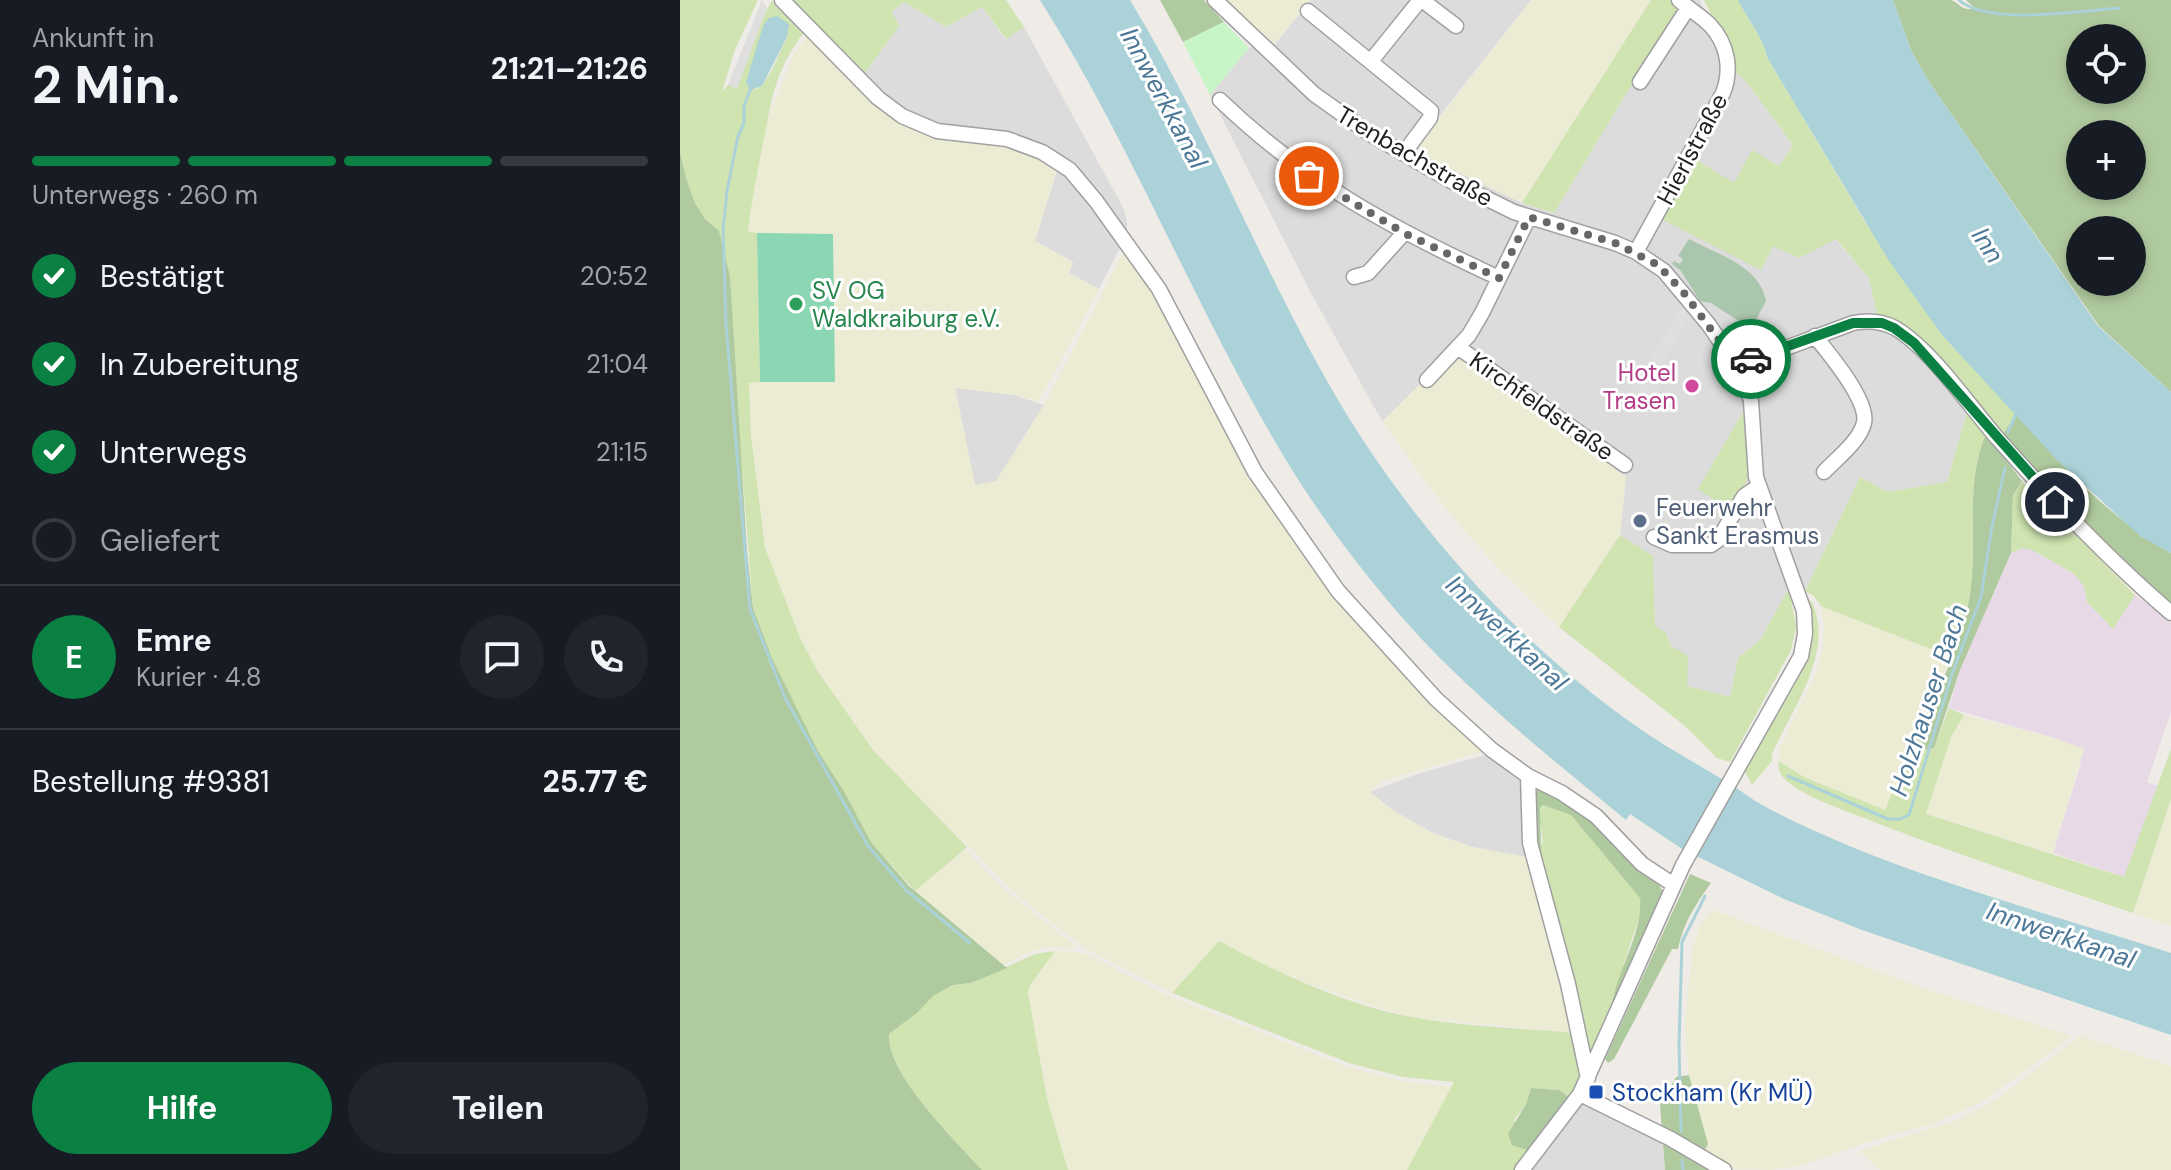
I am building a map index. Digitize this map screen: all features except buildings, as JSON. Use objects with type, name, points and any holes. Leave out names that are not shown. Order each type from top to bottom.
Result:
[{"type":"street","points":[[782,0],[878,98],[902,116],[928,129],[986,135],[1025,145],[1055,159],[1077,177],[1159,289],[1255,472],[1338,591],[1406,669],[1492,750],[1528,776],[1588,810],[1642,864],[1674,885]]},
{"type":"street","name":"Trenbachstraße","points":[[1215,0],[1314,94],[1362,129],[1451,181],[1529,217],[1636,252],[1658,265],[1738,366],[1750,392],[1755,470],[1803,604],[1805,634],[1799,662],[1683,865],[1580,1094],[1522,1170]]},
{"type":"street","points":[[1371,61],[1421,0],[1456,26]]},
{"type":"street","name":"Hierlstraße","points":[[1636,252],[1728,81],[1728,63],[1711,25],[1683,4],[1640,82]]},
{"type":"street","points":[[1308,11],[1431,111],[1430,118],[1404,153]]},
{"type":"street","points":[[1220,100],[1278,153],[1309,176],[1404,233],[1499,278]]},
{"type":"street","name":"Kirchfeldstraße","points":[[1427,380],[1459,348],[1482,313],[1529,217]]},
{"type":"street","points":[[1354,277],[1368,273],[1404,233]]},
{"type":"street","points":[[1738,366],[1853,323],[1868,321],[1886,324],[1925,355],[2041,488],[2103,553],[2171,613]]},
{"type":"street","points":[[1815,336],[1843,373],[1863,413],[1864,424],[1854,441],[1824,472]]},
{"type":"street","name":"Kirchfeldstraße","points":[[1459,348],[1625,465]]},
{"type":"street","points":[[1654,537],[1672,545],[1711,545],[1718,540],[1744,496],[1759,486]]},
{"type":"street","points":[[1528,776],[1530,843],[1568,984],[1588,1078]]},
{"type":"street","points":[[1580,1094],[1671,1139],[1724,1170]]},
{"type":"shaded area","points":[[762,0],[767,8],[737,89],[728,85]]},
{"type":"shaded area","points":[[1311,0],[1531,0],[1420,141],[1425,156],[1522,203],[1554,213],[1629,89],[1686,9],[1675,0],[1700,0],[1729,51],[1735,72],[1744,79],[1793,145],[1779,166],[1752,151],[1734,183],[1773,245],[1799,258],[1835,239],[1869,278],[1877,314],[1907,327],[1970,401],[1947,482],[1888,492],[1860,477],[1805,591],[1789,588],[1760,640],[1738,658],[1730,697],[1686,686],[1666,633],[1655,626],[1652,556],[1620,535],[1626,476],[1423,381],[1383,421],[1374,407],[1312,295],[1210,95],[1249,48],[1263,40],[1275,44]]},
{"type":"shaded area","points":[[904,2],[946,27],[982,7],[1005,39],[1024,27],[1124,209],[1127,234],[1099,289],[1069,273],[1073,262],[1035,241],[1061,158],[915,121],[862,77],[900,25],[891,12]]},
{"type":"shaded area","points":[[1683,304],[1692,315],[1653,376],[1656,379],[1654,383],[1660,387],[1649,406],[1629,394]]},
{"type":"shaded area","points":[[955,387],[1014,395],[1044,405],[996,482],[975,486]]},
{"type":"shaded area","points":[[2022,548],[2032,550],[2073,573],[2084,586],[2087,602],[2113,629],[2135,595],[2171,623],[2171,712],[2147,782],[2158,786],[2125,877],[2053,853],[2081,763],[2058,739],[1949,708],[1960,670],[2011,553]]},
{"type":"shaded area","points":[[1489,754],[1518,774],[1522,781],[1531,858],[1472,847],[1433,833],[1394,811],[1370,792],[1420,773]]},
{"type":"shaded area","points":[[1582,1101],[1662,1137],[1665,1170],[1526,1170]]},
{"type":"green space","points":[[680,0],[758,0],[734,52],[722,92],[728,85],[737,88],[757,30],[772,0],[804,32],[784,65],[772,98],[748,232],[757,233],[760,382],[749,383],[751,436],[765,548],[801,640],[818,672],[874,751],[967,847],[915,891],[871,842],[818,751],[772,658],[753,608],[730,276],[719,231],[705,219],[695,203],[680,152]],"holes":[[[763,26],[787,37],[770,73],[756,90]]]},
{"type":"green space","points":[[787,0],[1006,0],[1024,27],[1006,39],[982,7],[946,27],[904,2],[891,12],[900,25],[862,77]]},
{"type":"green space","points":[[1160,0],[1204,0],[1224,22],[1183,42]]},
{"type":"green space","points":[[1222,0],[1311,0],[1272,46]]},
{"type":"green space","points":[[1531,0],[1651,0],[1522,203],[1425,156],[1418,146]]},
{"type":"green space","points":[[1651,0],[1675,0],[1686,9],[1629,89],[1554,213],[1522,203]]},
{"type":"green space","points":[[1704,0],[1738,0],[1759,36],[1768,59],[1865,222],[1942,335],[2016,414],[2002,436],[1907,328],[1877,314],[1869,278],[1836,239],[1799,258],[1773,246],[1761,270],[1663,220],[1695,159],[1734,183],[1752,150],[1779,166],[1793,145],[1744,79],[1735,72],[1729,51]]},
{"type":"green space","points":[[1893,0],[1951,0],[1967,9],[1974,8],[1966,0],[2171,0],[2171,392],[2099,326],[2078,296],[2146,296],[2146,216],[2066,216],[2066,279],[1929,82],[1911,50]]},
{"type":"green space","points":[[1224,22],[1249,48],[1210,95],[1183,42]]},
{"type":"green space","points":[[808,35],[906,121],[998,140],[1058,165],[1035,241],[1073,262],[1069,273],[1099,289],[1039,401],[955,388],[975,485],[996,481],[1044,405],[1122,255],[1127,252],[1132,255],[1305,550],[1485,751],[1382,781],[1370,792],[1394,811],[1433,833],[1472,847],[1531,858],[1576,1033],[1409,1017],[1314,986],[1261,964],[1219,941],[1172,993],[1087,949],[1044,917],[1011,890],[874,751],[818,672],[801,640],[772,568],[759,519],[751,436],[749,382],[833,235],[748,233],[753,186],[767,121],[793,56]]},
{"type":"green space","points":[[680,152],[695,203],[705,219],[719,231],[730,276],[753,608],[772,658],[818,751],[871,842],[909,886],[1007,968],[971,983],[953,985],[933,996],[917,1013],[889,1034],[891,1050],[910,1087],[982,1170],[680,1170]]},
{"type":"green space","name":"SV OG Waldkraiburg e.V.","points":[[757,233],[833,234],[835,382],[760,382]]},
{"type":"green space","points":[[1689,239],[1736,262],[1755,278],[1766,301],[1751,329],[1711,303],[1700,301],[1681,271],[1672,264],[1674,261],[1680,264],[1683,259],[1678,256]]},
{"type":"green space","points":[[1460,355],[1626,477],[1620,535],[1559,627],[1497,567],[1456,521],[1383,421],[1424,381],[1430,386]]},
{"type":"green space","points":[[1743,412],[1749,477],[1730,510],[1698,489]]},
{"type":"green space","points":[[1967,412],[1986,434],[1974,489],[1970,594],[1951,657],[1821,606],[1813,595],[1805,591],[1860,477],[1888,492],[1947,482]]},
{"type":"green space","points":[[2016,414],[2069,472],[2108,508],[2171,553],[2171,605],[2133,574],[2002,436]]},
{"type":"green space","points":[[1986,434],[2022,481],[2013,495],[2011,553],[1960,670],[1934,748],[1925,749],[1912,746],[1948,668],[1968,607],[1973,567],[1974,490]]},
{"type":"green space","points":[[2022,481],[2135,595],[2113,629],[2087,602],[2084,586],[2073,573],[2032,550],[2022,548],[2011,553],[2013,495]]},
{"type":"green space","points":[[1620,535],[1653,556],[1655,626],[1666,633],[1671,646],[1688,656],[1687,686],[1730,697],[1738,658],[1760,640],[1789,588],[1796,626],[1791,650],[1730,762],[1717,758],[1685,726],[1559,627]]},
{"type":"green space","points":[[1809,600],[1818,621],[1815,660],[1800,699],[1772,754],[1772,761],[1752,785],[1743,768],[1796,675],[1806,601]]},
{"type":"green space","points":[[1821,606],[1951,657],[1885,810],[1804,777],[1779,761],[1779,750],[1815,674],[1822,652],[1824,625]]},
{"type":"green space","points":[[1949,708],[1964,715],[1951,737],[1926,814],[2124,877],[2171,749],[2171,799],[2133,913],[1972,858],[1831,805],[1797,788],[1779,770],[1779,761],[1804,777],[1885,810],[1912,746],[1934,748]]},
{"type":"green space","points":[[1964,715],[2058,739],[2084,749],[2053,853],[1926,814],[1951,737]]},
{"type":"green space","points":[[1541,787],[1601,826],[1636,868],[1657,883],[1662,892],[1663,898],[1615,1004],[1616,988],[1638,924],[1640,898],[1571,815],[1543,805],[1540,808],[1541,849],[1535,854],[1533,788]]},
{"type":"green space","points":[[2171,799],[2171,926],[2133,913]]},
{"type":"green space","points":[[1543,805],[1571,815],[1640,898],[1641,912],[1624,963],[1615,1004],[1588,1065],[1535,854],[1543,842],[1539,814]]},
{"type":"green space","points":[[965,849],[1009,893],[1078,948],[1045,947],[1004,965],[915,891]]},
{"type":"green space","points":[[1690,874],[1711,883],[1687,922],[1678,949],[1672,949],[1614,1059],[1608,1063],[1605,1059]]},
{"type":"green space","points":[[1711,909],[1923,988],[2072,1036],[1982,1102],[1932,1124],[1803,1165],[1771,1170],[1729,1169],[1702,1153],[1707,1144],[1689,1075],[1686,1048],[1685,1019],[1693,947],[1699,927]]},
{"type":"green space","points":[[1219,941],[1313,986],[1388,1012],[1453,1023],[1576,1033],[1581,1059],[1578,1080],[1569,1097],[1559,1090],[1531,1088],[1526,1104],[1514,1120],[1530,1151],[1515,1170],[1407,1170],[1454,1082],[1403,1077],[1349,1063],[1172,993]]},
{"type":"green space","points":[[1055,951],[1078,952],[1093,957],[1166,995],[1345,1066],[1401,1081],[1453,1087],[1407,1170],[1068,1170],[1047,1099],[1028,993],[1029,987]]},
{"type":"green space","points":[[1055,951],[1029,987],[1028,993],[1047,1099],[1068,1170],[982,1170],[910,1087],[891,1050],[889,1034],[917,1013],[933,996],[954,985],[971,983],[1035,954]]},
{"type":"green space","points":[[2080,1036],[2171,1066],[2171,1170],[1880,1170],[1859,1151],[1960,1119],[1997,1099]]},
{"type":"green space","points":[[1689,1075],[1708,1144],[1700,1159],[1718,1170],[1665,1170],[1660,1105],[1676,1077]]},
{"type":"green space","points":[[1531,1088],[1559,1090],[1569,1097],[1530,1151],[1512,1145],[1508,1134],[1526,1104]]},
{"type":"water","name":"Innwerkkanal","points":[[1040,0],[1130,0],[1187,102],[1290,313],[1375,459],[1406,502],[1475,584],[1551,659],[1644,732],[1760,804],[1795,822],[1926,875],[2171,953],[2171,1035],[1862,930],[1784,899],[1682,849],[1630,814],[1626,820],[1490,705],[1404,619],[1360,567],[1302,486],[1253,403],[1105,113]]},
{"type":"water","name":"Inn","points":[[1738,0],[1893,0],[1911,50],[1929,82],[2066,280],[2066,296],[2077,296],[2098,326],[2171,392],[2171,553],[2141,537],[2057,460],[1942,335],[1889,261],[1768,59],[1759,36]]},
{"type":"water","points":[[777,16],[789,24],[787,37],[762,86],[750,90],[746,82],[763,26],[769,18]]},
{"type":"waterway","points":[[1959,0],[1972,8],[2012,15],[2120,8]]},
{"type":"waterway","points":[[751,88],[744,106],[744,123],[738,136],[727,191],[723,230],[726,324],[750,609],[785,698],[868,846],[906,890],[970,943]]},
{"type":"waterway","name":"Holzhauser Bach","points":[[2008,432],[2016,414]]},
{"type":"waterway","name":"Holzhauser Bach","points":[[1788,776],[1888,819],[1909,815],[1952,674],[1981,597],[2005,468]]},
{"type":"waterway","name":"Holzhauser Bach","points":[[1681,1131],[1679,1044],[1682,942],[1705,896]]},
{"type":"waterway","name":"Holzhauser Bach","points":[[1682,1160],[1683,1170]]},
{"type":"way so far","points":[[1309,176],[1404,233],[1499,278],[1529,217],[1626,247],[1664,271],[1738,366],[1751,359]]},
{"type":"place","name":"SV OG Waldkraiburg e.V.","points":[[796,304]]},
{"type":"place","name":"Hotel Trasen","points":[[1692,386]]},
{"type":"place","name":"Feuerwehr Sankt Erasmus","points":[[1640,521]]},
{"type":"place","name":"Stockham (Kr MÜ)","points":[[1596,1092]]},
{"type":"route","points":[[1751,359],[1853,323],[1868,321],[1890,326],[1914,343],[2055,502]]}]
